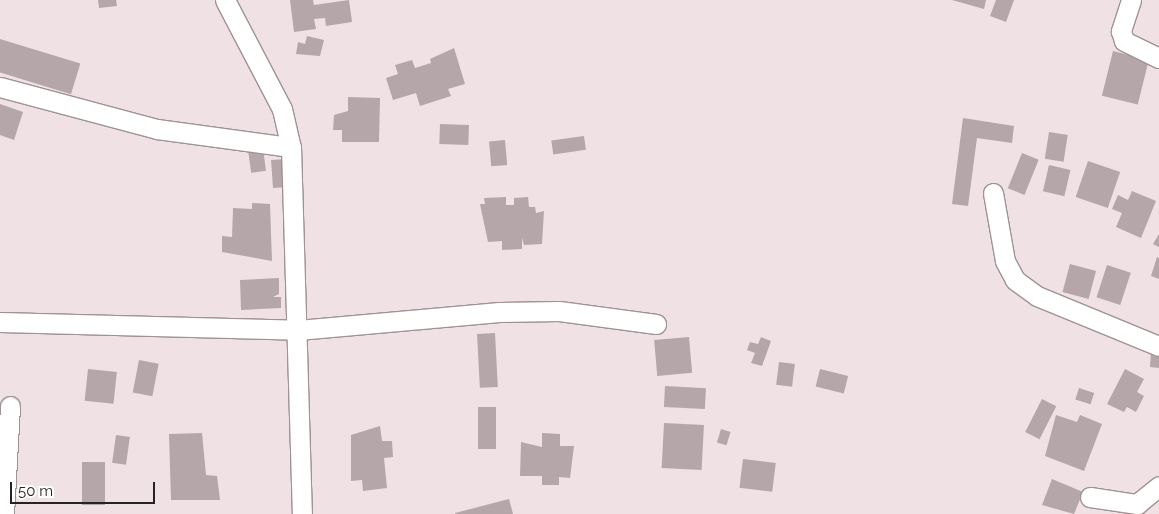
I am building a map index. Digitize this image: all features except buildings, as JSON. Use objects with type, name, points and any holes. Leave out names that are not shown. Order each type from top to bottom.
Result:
[{"type":"street","points":[[225,0],[282,109],[290,147],[298,330],[302,514]]},
{"type":"street","points":[[1131,0],[1121,32],[1124,41],[1159,58]]},
{"type":"street","points":[[0,87],[157,129],[290,147]]},
{"type":"street","points":[[993,193],[1005,261],[1015,280],[1037,296],[1159,346]]},
{"type":"street","points":[[0,322],[298,330],[499,312],[559,311],[656,324]]},
{"type":"street","points":[[4,514],[10,406]]},
{"type":"street","points":[[1090,497],[1138,504],[1159,486]]}]
